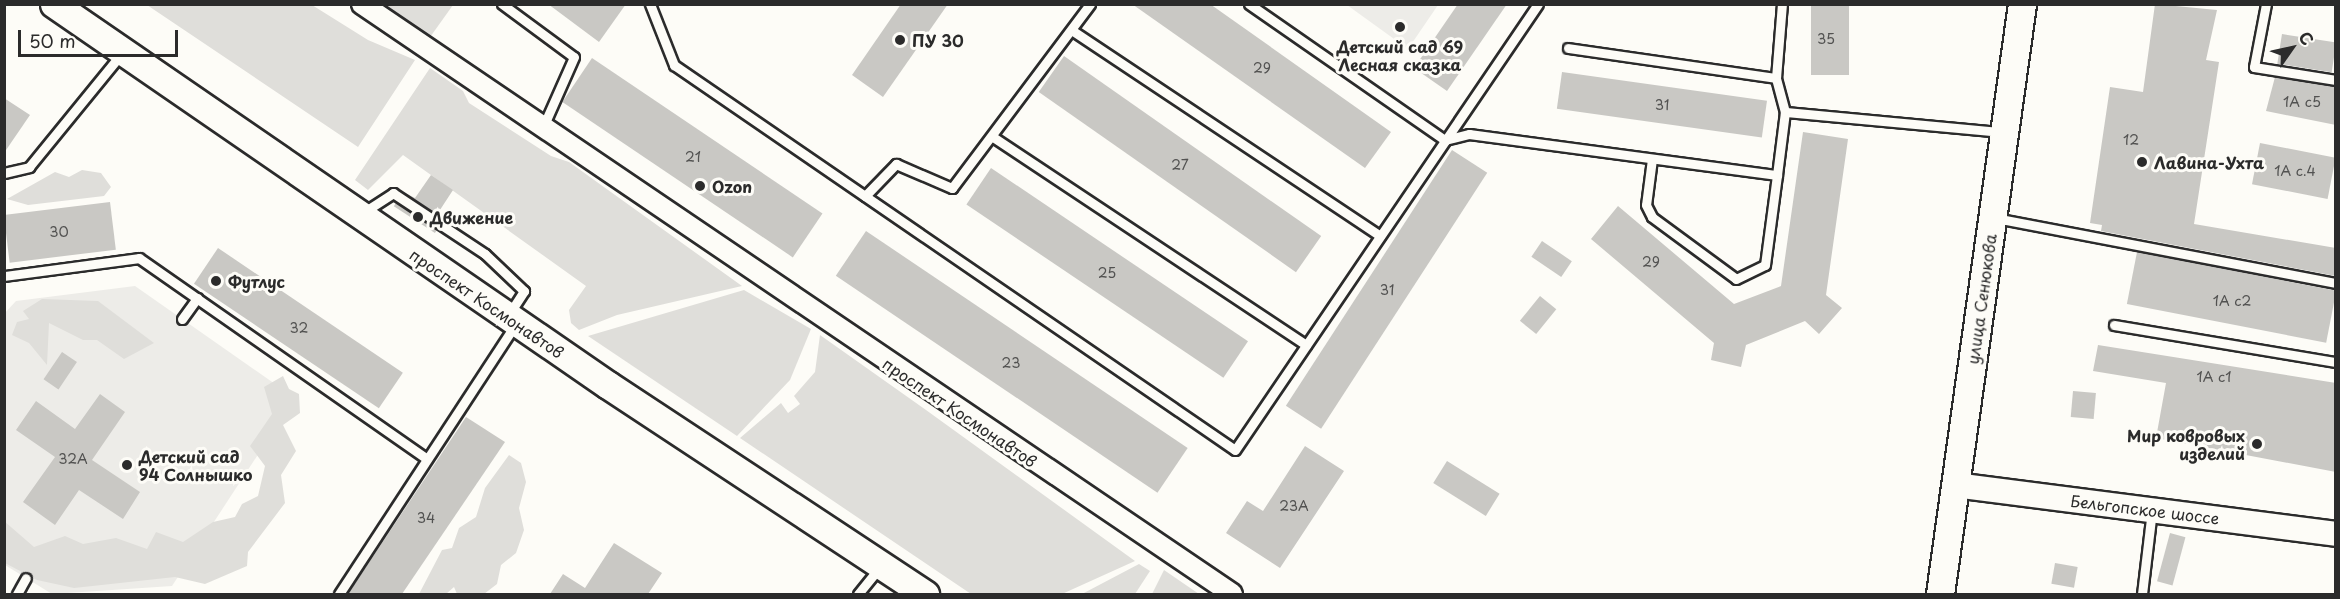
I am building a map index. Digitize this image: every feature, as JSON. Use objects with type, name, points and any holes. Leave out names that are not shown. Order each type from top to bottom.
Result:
[{"type":"main road","name":"проспект Космонавтов","points":[[54,4],[512,320],[925,594]]},
{"type":"main road","name":"улица Сенюкова","points":[[1940,594],[2022,4]]},
{"type":"street","name":"проспект Космонавтов","points":[[362,4],[542,129],[1232,594]]},
{"type":"street","name":"Бельгопское шоссе","points":[[1954,486],[2152,508],[2336,534]]},
{"type":"lane","points":[[502,4],[574,57],[542,129]]},
{"type":"lane","points":[[650,4],[674,65],[1235,450],[1538,4]]},
{"type":"lane","points":[[865,196],[896,164],[952,188],[1073,31],[1090,4]]},
{"type":"lane","points":[[1249,4],[1445,140],[1468,134],[1777,175]]},
{"type":"lane","points":[[1652,159],[1646,205],[1652,216],[1736,279],[1765,265],[1785,112],[1776,78],[1782,4]]},
{"type":"lane","points":[[2266,4],[2254,67],[2336,80]]},
{"type":"lane","points":[[1073,31],[1380,236]]},
{"type":"lane","points":[[1568,48],[1776,78]]},
{"type":"lane","points":[[4,173],[29,167],[122,52]]},
{"type":"lane","points":[[1785,112],[2005,132]]},
{"type":"lane","points":[[993,137],[1306,345]]},
{"type":"lane","points":[[340,594],[512,320],[524,291],[485,254],[393,193],[360,215]]},
{"type":"lane","points":[[1992,217],[2336,284]]},
{"type":"lane","points":[[4,276],[139,258],[426,458]]},
{"type":"lane","points":[[182,319],[197,298]]},
{"type":"lane","points":[[2114,325],[2336,362]]},
{"type":"lane","points":[[2142,594],[2152,508]]},
{"type":"lane","points":[[858,594],[882,565]]},
{"type":"lane","points":[[17,594],[26,578]]},
{"type":"shaded area","points":[[147,5],[312,5],[368,40],[415,60],[358,147]]},
{"type":"shaded area","points":[[376,5],[453,5],[428,40]]},
{"type":"shaded area","name":"Детский сад 69 Лесная сказка","points":[[1347,5],[1438,5],[1408,49]]},
{"type":"shaded area","points":[[430,68],[463,91],[469,103],[551,156],[569,162],[742,286],[617,315],[579,330],[571,323],[569,310],[586,286],[403,155],[368,190],[355,180]]},
{"type":"shaded area","points":[[82,170],[101,173],[111,187],[104,196],[28,205],[7,199],[55,172],[69,177]]},
{"type":"shaded area","name":"Детский сад 94 Солнышко","points":[[135,286],[295,398],[172,586],[52,594],[5,565],[4,314],[16,301]]},
{"type":"shaded area","points":[[744,290],[811,329],[790,380],[737,436],[588,336]]},
{"type":"shaded area","points":[[42,299],[98,301],[154,343],[124,359],[97,340],[83,340],[49,323],[47,365],[29,343],[12,335],[17,322],[29,319],[23,311]]},
{"type":"shaded area","points":[[820,335],[1135,561],[1062,594],[971,594],[740,438],[781,403],[788,413],[800,404],[794,396],[815,372]]},
{"type":"shaded area","points":[[283,376],[289,389],[299,394],[300,413],[283,425],[296,451],[281,475],[285,503],[248,552],[247,566],[205,584],[175,577],[74,588],[37,580],[5,563],[4,521],[34,547],[65,536],[83,544],[116,538],[147,549],[156,532],[183,542],[213,522],[235,517],[242,504],[258,496],[265,466],[250,446],[272,414],[264,387]]},
{"type":"shaded area","points":[[509,455],[521,463],[526,482],[519,508],[524,530],[516,553],[501,565],[497,584],[484,594],[457,594],[454,587],[446,594],[419,594],[442,550],[452,548],[459,528],[476,517],[485,488]]},
{"type":"shaded area","points":[[1139,564],[1150,571],[1135,594],[1082,594]]},
{"type":"shaded area","points":[[1164,570],[1199,594],[1152,594]]},
{"type":"building","points":[[548,4],[626,4],[599,42]]},
{"type":"building","name":"ПУ 30","points":[[901,4],[948,4],[883,97],[852,75]]},
{"type":"building","points":[[1132,4],[1210,4],[1391,132],[1365,168]]},
{"type":"building","points":[[1458,4],[1507,4],[1447,91],[1414,68]]},
{"type":"building","points":[[1811,4],[1849,4],[1849,75],[1811,75]]},
{"type":"building","points":[[2155,4],[2217,10],[2206,60],[2219,62],[2194,224],[2336,248],[2336,276],[2101,231],[2102,225],[2090,223],[2110,87],[2143,92]]},
{"type":"building","points":[[2282,34],[2336,43],[2332,72],[2277,64]]},
{"type":"building","points":[[1064,56],[1321,236],[1296,272],[1039,92]]},
{"type":"building","points":[[592,58],[822,213],[793,257],[562,102]]},
{"type":"building","points":[[1562,72],[1767,101],[1762,137],[1557,109]]},
{"type":"building","points":[[2275,77],[2336,87],[2336,125],[2266,111]]},
{"type":"building","points":[[4,98],[30,115],[4,153]]},
{"type":"building","points":[[1803,132],[1848,139],[1826,295],[1842,308],[1819,334],[1805,321],[1746,345],[1741,367],[1711,360],[1714,343],[1591,239],[1618,206],[1734,304],[1781,286]]},
{"type":"building","points":[[2260,143],[2336,158],[2328,199],[2252,184]]},
{"type":"building","points":[[1452,150],[1487,173],[1321,429],[1286,406]]},
{"type":"building","points":[[991,168],[1248,341],[1223,378],[966,204]]},
{"type":"building","points":[[431,175],[453,190],[438,213],[445,219],[403,192],[415,198]]},
{"type":"building","points":[[110,202],[116,250],[10,263],[4,215]]},
{"type":"building","points":[[396,203],[437,230],[435,233],[394,206]]},
{"type":"building","points":[[866,231],[1188,448],[1157,493],[836,276]]},
{"type":"building","points":[[1542,241],[1572,261],[1561,277],[1531,257]]},
{"type":"building","points":[[218,248],[403,373],[379,408],[194,284]]},
{"type":"building","points":[[2137,252],[2336,291],[2326,343],[2127,304]]},
{"type":"building","points":[[1540,296],[1556,309],[1536,334],[1520,321]]},
{"type":"building","points":[[2098,345],[2336,383],[2336,472],[2156,438],[2166,383],[2093,371]]},
{"type":"building","points":[[62,352],[77,362],[58,389],[44,379]]},
{"type":"building","points":[[2073,391],[2096,393],[2094,419],[2071,417]]},
{"type":"building","points":[[100,394],[125,412],[92,460],[140,492],[123,519],[79,490],[55,525],[23,502],[55,457],[16,430],[36,401],[75,429]]},
{"type":"building","points":[[466,417],[505,442],[402,594],[348,594]]},
{"type":"building","points":[[1305,446],[1344,471],[1280,568],[1226,533],[1247,501],[1263,511]]},
{"type":"building","points":[[1447,461],[1500,494],[1486,516],[1433,483]]},
{"type":"building","points":[[2170,533],[2185,537],[2173,585],[2157,581]]},
{"type":"building","points":[[614,543],[662,573],[648,594],[550,594],[563,574],[585,588]]},
{"type":"building","points":[[2055,563],[2078,567],[2074,588],[2051,584]]},
{"type":"place","name":"Детский сад 69 Лесная сказка","points":[[1400,27]]},
{"type":"place","name":"ПУ 30","points":[[900,40]]},
{"type":"place","name":"Лавина-Ухта","points":[[2142,162]]},
{"type":"place","name":"Ozon","points":[[700,186]]},
{"type":"place","name":"Движение","points":[[418,217]]},
{"type":"place","name":"Футлус","points":[[216,281]]},
{"type":"place","name":"Мир ковровых изделий","points":[[2257,444]]},
{"type":"place","name":"Детский сад 94 Солнышко","points":[[127,465]]}]
